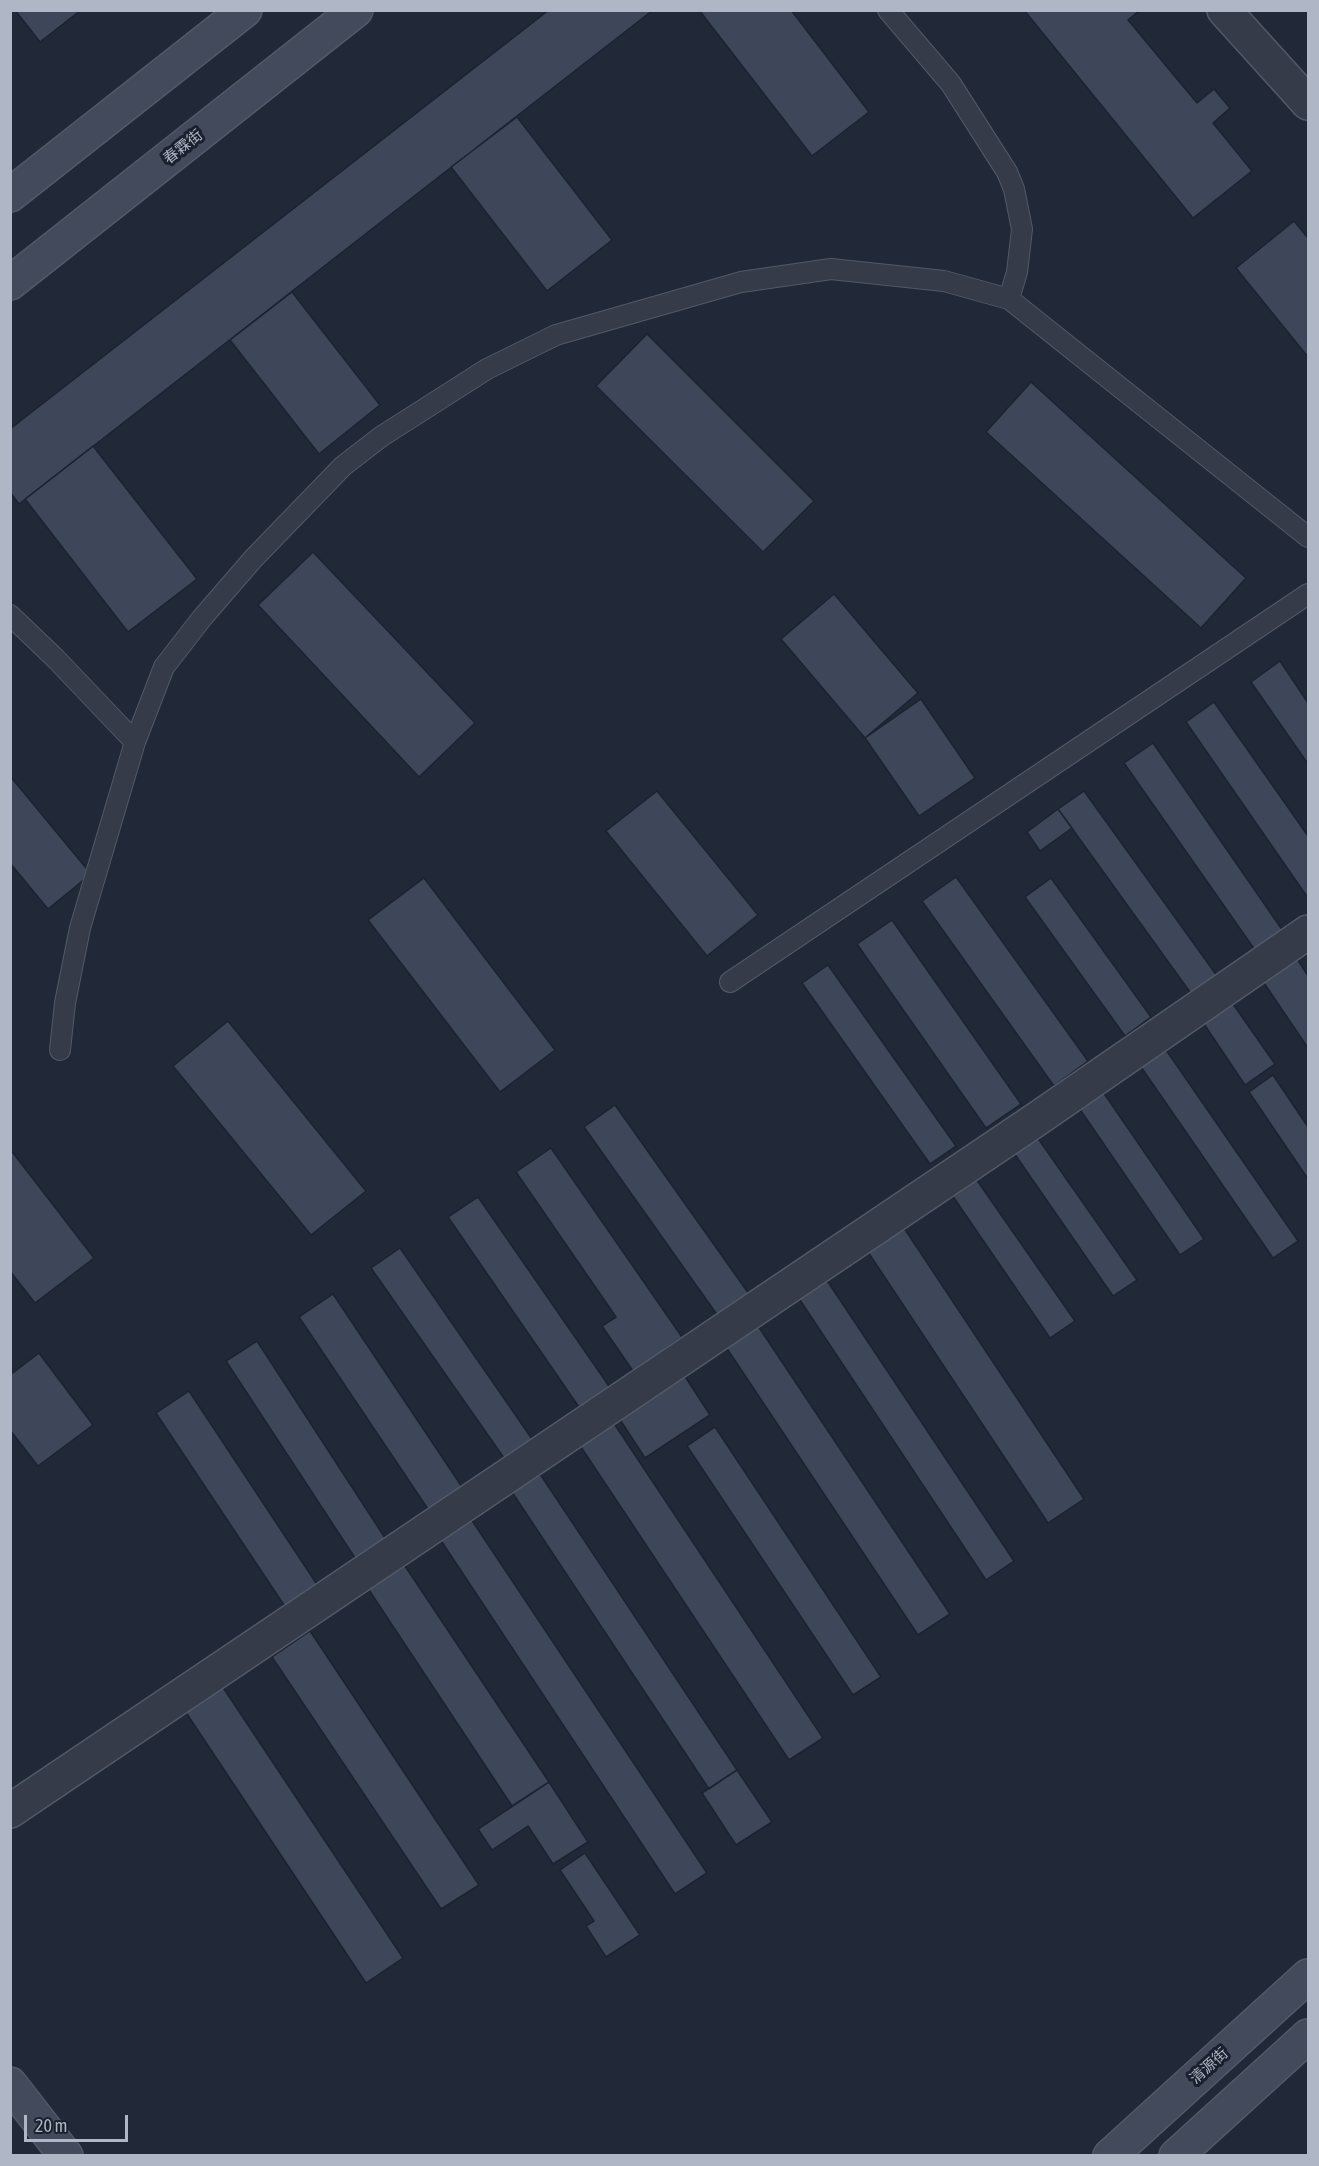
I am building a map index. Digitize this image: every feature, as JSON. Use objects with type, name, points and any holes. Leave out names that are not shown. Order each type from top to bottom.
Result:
[{"type":"main road","points":[[10,195],[245,10]]},
{"type":"main road","name":"春霖街","points":[[10,283],[356,10]]},
{"type":"main road","name":"清源街","points":[[1110,2156],[1308,1976]]},
{"type":"main road","points":[[1176,2156],[1308,2036]]},
{"type":"main road","points":[[10,2084],[66,2156]]},
{"type":"street","points":[[1224,10],[1308,103]]},
{"type":"street","points":[[10,1811],[1014,1134],[1308,932]]},
{"type":"lane","points":[[888,10],[951,84],[1007,172],[1014,189],[1022,229],[1017,272],[1009,299]]},
{"type":"lane","points":[[60,1050],[65,1003],[80,928],[135,742],[165,667],[202,618],[293,515],[343,466],[382,436],[487,369],[556,335],[741,282],[831,269],[944,281],[1009,299],[1308,537]]},
{"type":"lane","points":[[730,982],[1308,594]]},
{"type":"lane","points":[[10,615],[56,659],[135,742]]},
{"type":"building","points":[[15,10],[81,10],[40,42]]},
{"type":"building","points":[[549,10],[653,10],[19,504],[10,492],[10,429]]},
{"type":"building","points":[[699,10],[791,10],[869,112],[812,156]]},
{"type":"building","points":[[1024,10],[1140,10],[1128,20],[1197,103],[1214,89],[1230,108],[1213,123],[1252,171],[1193,218]]},
{"type":"building","points":[[517,117],[612,240],[547,291],[451,167]]},
{"type":"building","points":[[1294,221],[1308,238],[1308,357],[1236,268]]},
{"type":"building","points":[[292,292],[380,405],[319,454],[230,340]]},
{"type":"building","points":[[647,334],[814,501],[763,552],[596,386]]},
{"type":"building","points":[[1031,382],[1246,578],[1201,628],[986,432]]},
{"type":"building","points":[[93,446],[197,579],[128,632],[25,499]]},
{"type":"building","points":[[313,552],[475,723],[419,777],[258,605]]},
{"type":"building","points":[[834,594],[918,693],[865,738],[781,639]]},
{"type":"building","points":[[1280,661],[1308,703],[1308,764],[1251,682]]},
{"type":"building","points":[[921,699],[975,778],[919,816],[865,738]]},
{"type":"building","points":[[1214,702],[1308,836],[1308,898],[1186,722]]},
{"type":"building","points":[[1153,743],[1283,931],[1255,950],[1124,763]]},
{"type":"building","points":[[10,776],[91,874],[48,909],[10,863]]},
{"type":"building","points":[[657,791],[758,915],[707,956],[606,831]]},
{"type":"building","points":[[1084,791],[1220,980],[1195,999],[1058,809]]},
{"type":"building","points":[[1058,809],[1072,828],[1040,851],[1027,832]]},
{"type":"building","points":[[956,877],[1088,1061],[1054,1086],[922,901]]},
{"type":"building","points":[[424,878],[555,1050],[500,1092],[368,920]]},
{"type":"building","points":[[1051,878],[1151,1017],[1125,1036],[1025,897]]},
{"type":"building","points":[[892,920],[1021,1104],[986,1128],[857,944]]},
{"type":"building","points":[[1296,957],[1308,976],[1308,1048],[1262,980]]},
{"type":"building","points":[[828,965],[956,1146],[930,1164],[802,983]]},
{"type":"building","points":[[1233,1004],[1275,1064],[1245,1085],[1204,1024]]},
{"type":"building","points":[[228,1021],[366,1191],[311,1235],[173,1066]]},
{"type":"building","points":[[1164,1047],[1298,1241],[1273,1258],[1139,1064]]},
{"type":"building","points":[[1273,1075],[1308,1127],[1308,1179],[1249,1092]]},
{"type":"building","points":[[1103,1092],[1204,1239],[1180,1255],[1079,1108]]},
{"type":"building","points":[[615,1105],[749,1294],[718,1316],[584,1127]]},
{"type":"building","points":[[1037,1137],[1137,1280],[1113,1296],[1014,1153]]},
{"type":"building","points":[[551,1148],[682,1337],[633,1371],[602,1326],[616,1317],[516,1172]]},
{"type":"building","points":[[10,1149],[94,1258],[35,1303],[10,1271]]},
{"type":"building","points":[[976,1179],[1075,1321],[1050,1338],[952,1195]]},
{"type":"building","points":[[478,1197],[611,1389],[581,1410],[448,1217]]},
{"type":"building","points":[[902,1225],[1084,1499],[1048,1523],[866,1249]]},
{"type":"building","points":[[400,1248],[532,1439],[504,1458],[371,1268]]},
{"type":"building","points":[[826,1279],[1014,1561],[986,1580],[798,1297]]},
{"type":"building","points":[[333,1294],[466,1493],[432,1515],[299,1317]]},
{"type":"building","points":[[756,1323],[950,1614],[918,1635],[724,1344]]},
{"type":"building","points":[[257,1341],[387,1541],[357,1561],[226,1361]]},
{"type":"building","points":[[39,1353],[93,1425],[38,1466],[10,1430],[10,1375]]},
{"type":"building","points":[[684,1375],[710,1415],[645,1458],[619,1418]]},
{"type":"building","points":[[189,1391],[318,1586],[286,1608],[156,1413]]},
{"type":"building","points":[[613,1422],[823,1738],[789,1760],[579,1444]]},
{"type":"building","points":[[715,1427],[881,1677],[853,1695],[687,1446]]},
{"type":"building","points":[[540,1474],[737,1770],[709,1789],[512,1492]]},
{"type":"building","points":[[469,1516],[707,1873],[675,1894],[438,1536]]},
{"type":"building","points":[[403,1563],[549,1782],[512,1806],[367,1587]]},
{"type":"building","points":[[310,1631],[479,1885],[441,1909],[272,1657]]},
{"type":"building","points":[[222,1686],[403,1958],[366,1983],[185,1711]]},
{"type":"building","points":[[737,1770],[772,1822],[736,1845],[702,1793]]},
{"type":"building","points":[[549,1782],[588,1842],[553,1864],[528,1826],[492,1850],[478,1829]]},
{"type":"building","points":[[585,1853],[640,1935],[606,1957],[586,1926],[594,1921],[560,1870]]}]
